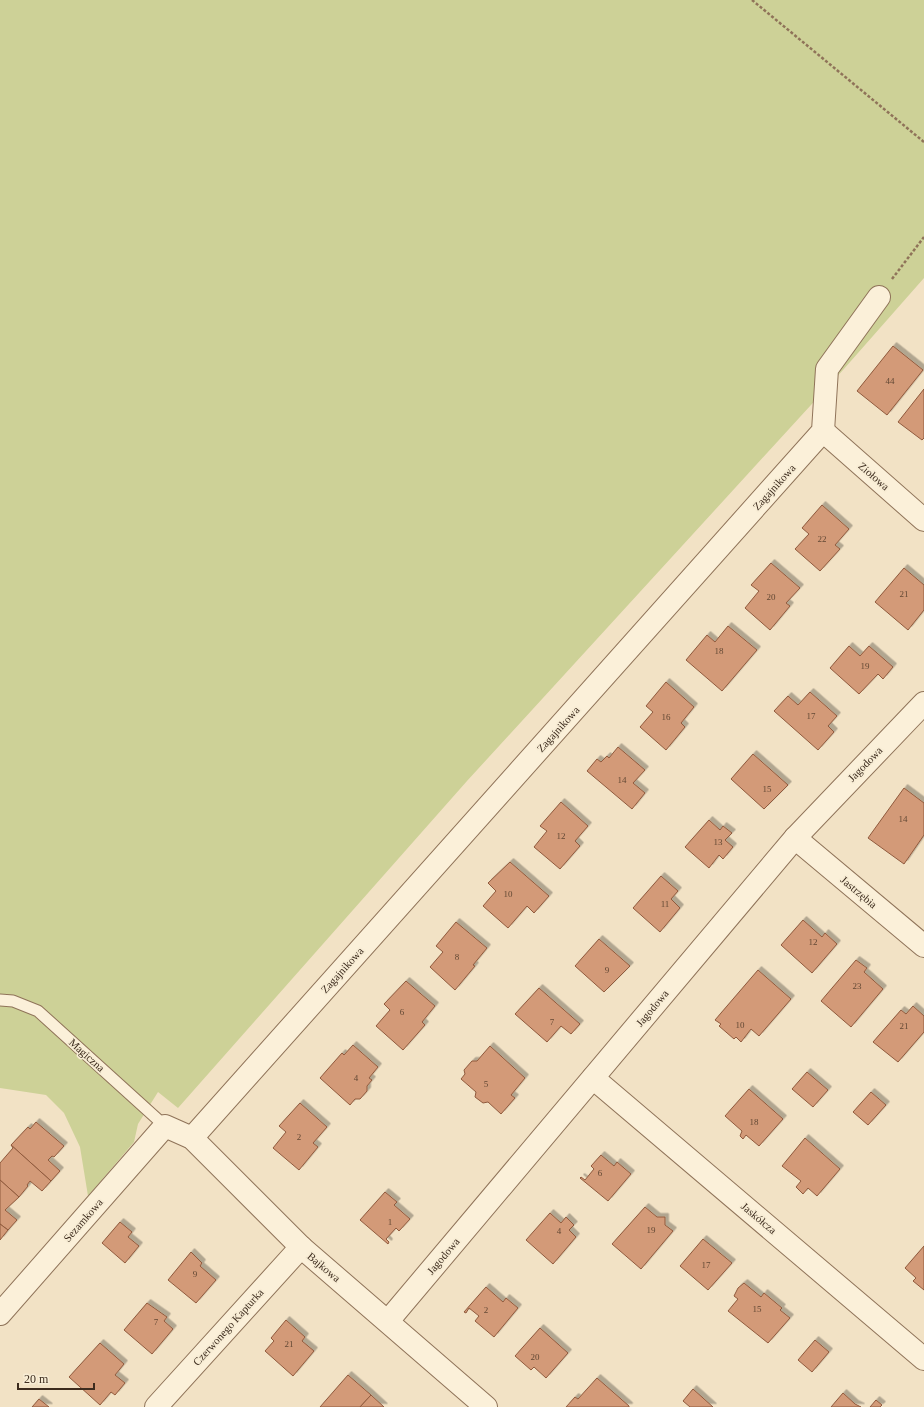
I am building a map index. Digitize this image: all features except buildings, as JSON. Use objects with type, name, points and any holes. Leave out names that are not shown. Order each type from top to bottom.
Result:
[{"type":"street","points":[[823,432],[827,369],[878,297]]},
{"type":"street","name":"Ziołowa","points":[[823,432],[924,520]]},
{"type":"street","name":"Zagajnikowa","points":[[192,1138],[823,432]]},
{"type":"street","name":"Jagodowa","points":[[388,1321],[795,838],[924,703]]},
{"type":"street","name":"Jastrzębia","points":[[795,838],[924,946]]},
{"type":"street","name":"Jaskółcza","points":[[593,1078],[924,1359]]},
{"type":"street","name":"Bajkowa","points":[[166,1126],[192,1138],[301,1247],[486,1407]]},
{"type":"street","name":"Sezamkowa","points":[[0,1314],[166,1126]]},
{"type":"street","name":"Czerwonego Kapturka","points":[[156,1407],[301,1247]]},
{"type":"lane","name":"Magiczna","points":[[0,1000],[13,1002],[38,1011],[166,1126]]},
{"type":"path","points":[[752,0],[924,142]]},
{"type":"path","points":[[878,297],[924,238]]},
{"type":"green space","points":[[0,0],[924,0],[924,278],[843,370],[467,781],[178,1108],[158,1092],[138,1124],[134,1142],[88,1196],[80,1147],[64,1113],[46,1095],[0,1088]]}]
